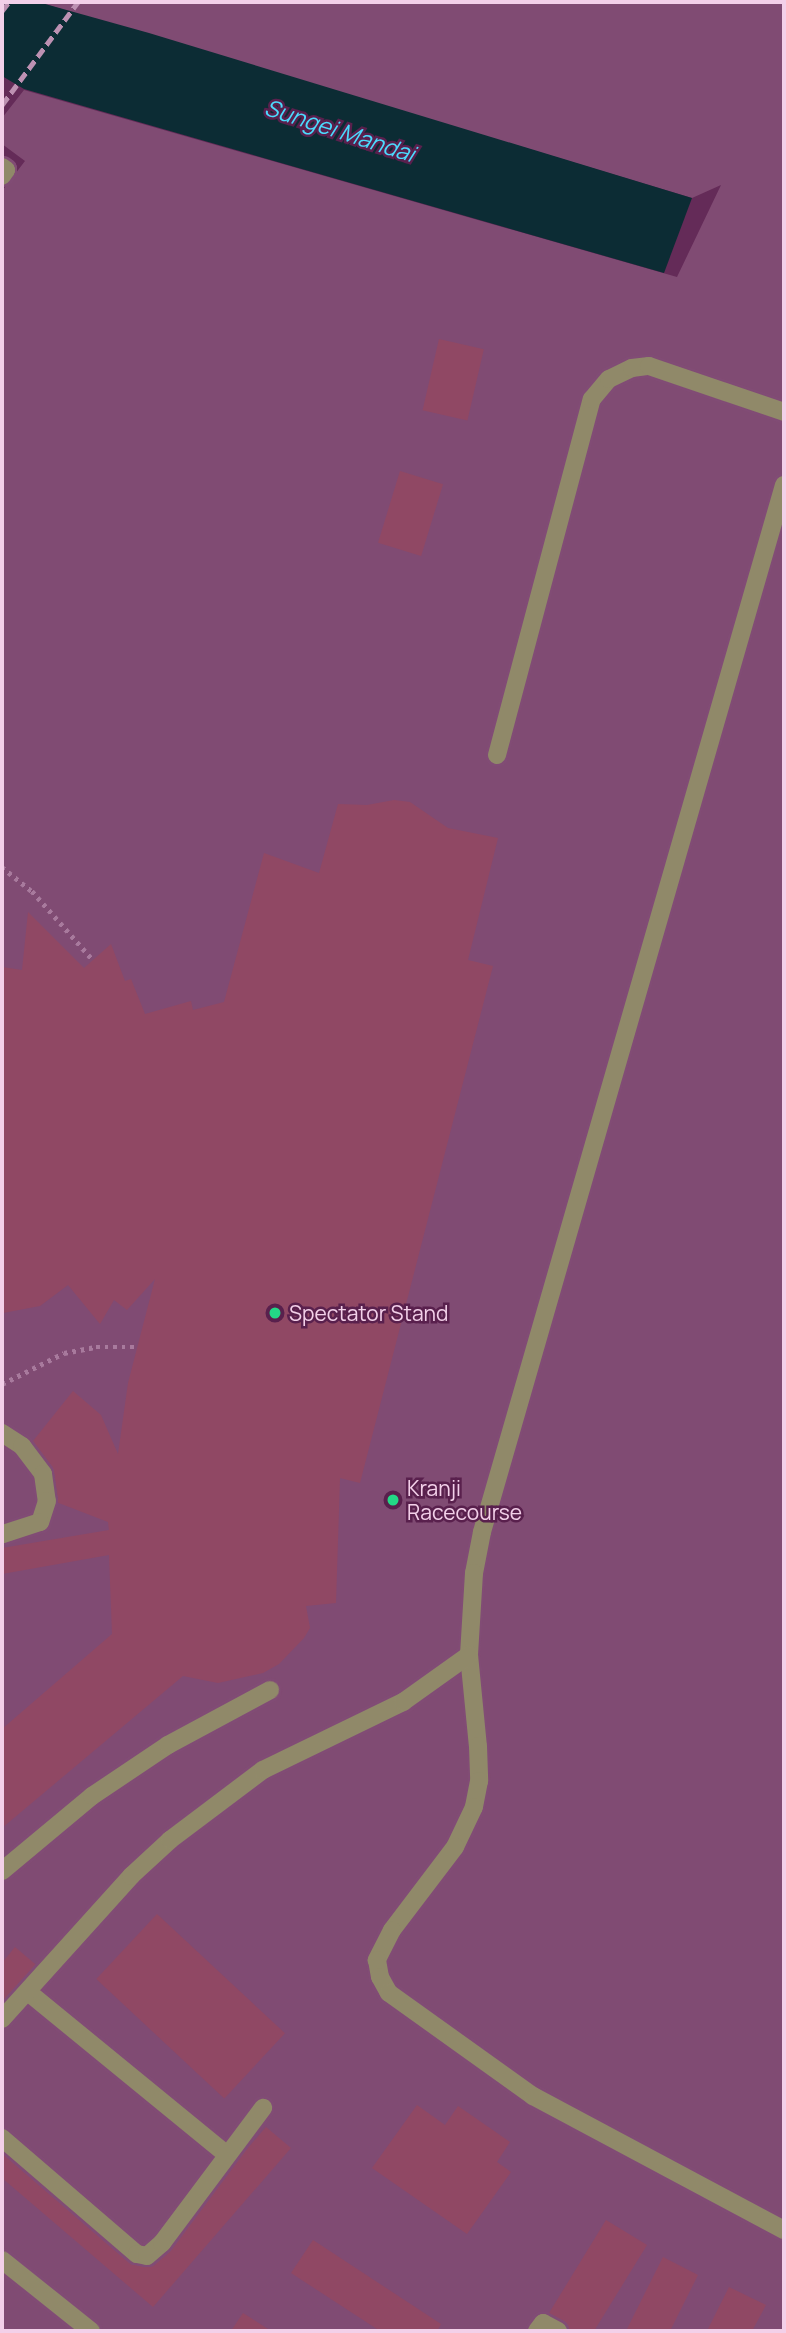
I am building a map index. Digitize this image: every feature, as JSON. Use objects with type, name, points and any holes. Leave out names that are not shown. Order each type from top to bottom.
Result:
[{"type":"street","points":[[2,167],[6,170],[2,176]]},
{"type":"street","points":[[497,755],[592,399],[609,379],[632,368],[649,366],[784,412]]},
{"type":"street","points":[[784,485],[497,1477],[474,1573],[469,1655],[478,1746],[479,1781],[474,1807],[455,1847],[381,1947],[377,1960],[380,1977],[389,1993],[533,2096],[748,2214],[784,2230]]},
{"type":"street","points":[[2,1433],[22,1446],[43,1474],[47,1501],[40,1522],[2,1534]]},
{"type":"street","points":[[2,2020],[131,1876],[170,1840],[263,1770],[403,1702],[469,1655]]},
{"type":"street","points":[[2,1871],[92,1796],[167,1745],[270,1690]]},
{"type":"street","points":[[28,1992],[227,2155]]},
{"type":"street","points":[[2,2137],[137,2254],[148,2256],[162,2243],[263,2108]]},
{"type":"street","points":[[2,2260],[91,2331]]},
{"type":"street","points":[[537,2331],[543,2323],[558,2331]]},
{"type":"path","points":[[2,867],[32,891],[93,960]]},
{"type":"path","points":[[2,1384],[64,1353],[96,1347],[138,1347]]},
{"type":"shaded area","name":"Kranji Racecourse","points":[[38,2],[784,2],[784,2331],[2,2331],[2,191],[25,161],[2,144],[2,118],[24,90],[677,277],[721,185],[692,198]]},
{"type":"water","name":"Sungei Mandai","points":[[2,2],[38,2],[149,33],[692,198],[664,273],[24,89],[2,76]]},
{"type":"building","points":[[439,339],[484,349],[467,420],[423,410]]},
{"type":"building","points":[[400,471],[443,484],[421,556],[378,543]]},
{"type":"building","name":"Spectator Stand","points":[[394,800],[410,802],[448,828],[498,838],[468,960],[493,966],[360,1483],[340,1478],[336,1603],[306,1606],[310,1628],[304,1638],[279,1664],[263,1673],[218,1683],[183,1676],[2,1828],[2,1729],[112,1634],[109,1555],[2,1574],[2,1548],[109,1530],[108,1522],[51,1500],[47,1464],[33,1441],[73,1391],[101,1415],[118,1454],[128,1383],[155,1279],[127,1310],[114,1300],[100,1324],[68,1285],[40,1306],[3,1313],[2,967],[22,970],[28,912],[84,968],[111,944],[125,981],[131,979],[145,1014],[191,1001],[193,1010],[224,1002],[264,853],[319,873],[338,804],[367,805]]},
{"type":"building","points":[[157,1914],[285,2033],[224,2098],[96,1979]]},
{"type":"building","points":[[15,1947],[41,1969],[2,2014],[2,1963]]},
{"type":"building","points":[[417,2105],[445,2125],[458,2106],[510,2142],[497,2162],[511,2172],[467,2234],[372,2168]]},
{"type":"building","points":[[266,2127],[291,2148],[153,2307],[2,2178],[2,2143],[146,2266]]},
{"type":"building","points":[[606,2220],[647,2245],[594,2331],[568,2331],[546,2318]]},
{"type":"building","points":[[313,2240],[441,2324],[437,2331],[380,2331],[291,2273]]},
{"type":"building","points":[[663,2257],[698,2275],[670,2331],[626,2331]]},
{"type":"building","points":[[729,2287],[766,2305],[752,2331],[707,2331]]},
{"type":"building","points":[[243,2313],[271,2331],[231,2331]]},
{"type":"railway","points":[[2,11],[9,2]]},
{"type":"railway","points":[[2,105],[78,2]]},
{"type":"place","name":"Spectator Stand","points":[[275,1313]]},
{"type":"place","name":"Kranji Racecourse","points":[[393,1500]]}]
